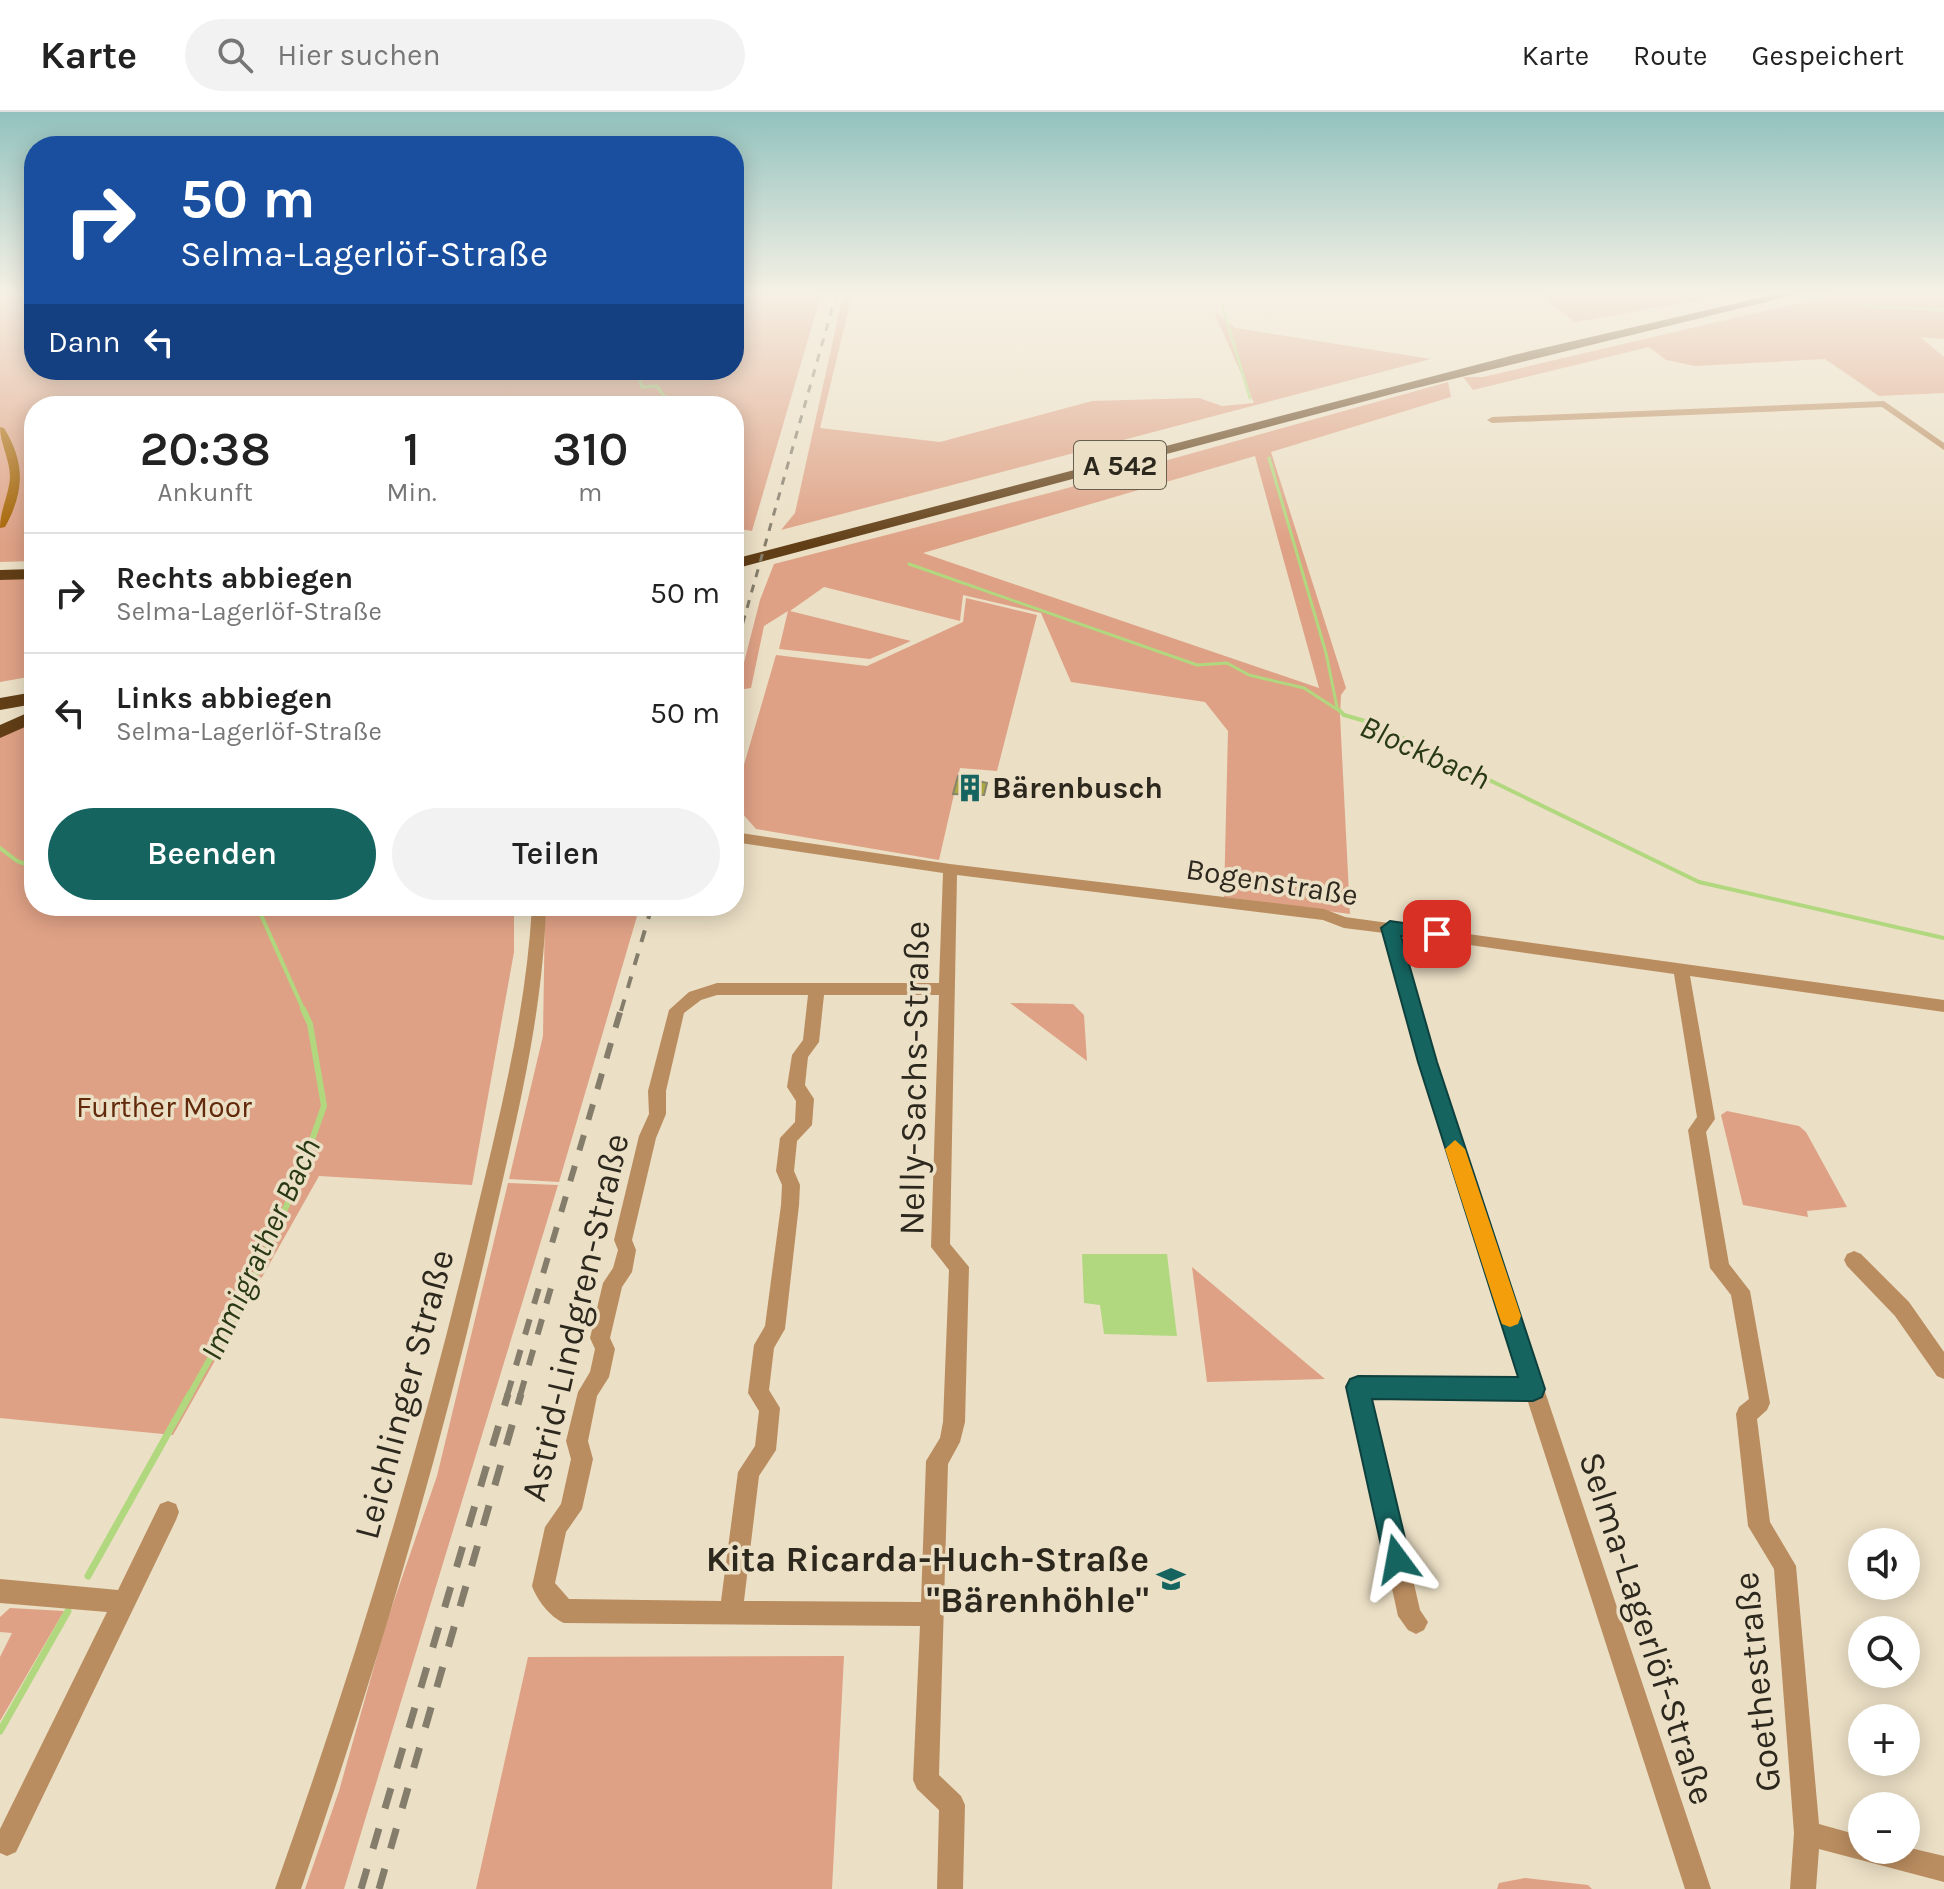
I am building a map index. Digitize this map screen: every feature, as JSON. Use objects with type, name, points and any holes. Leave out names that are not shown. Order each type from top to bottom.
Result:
[{"type":"highway","name":"A 542","points":[[744,550],[814,539],[1011,495],[1416,378]]},
{"type":"highway","name":"A 542","points":[[744,561],[814,539]]},
{"type":"highway","points":[[3,573],[24,568]]},
{"type":"highway","points":[[3,573],[24,574]]},
{"type":"highway","points":[[0,691],[24,689]]},
{"type":"highway","points":[[0,704],[24,692]]},
{"type":"highway","points":[[0,732],[24,721]]},
{"type":"main road","points":[[0,430],[18,469],[12,498],[0,524]]},
{"type":"street","points":[[1492,420],[1884,404],[1944,447]]},
{"type":"street","name":"Bogenstraße","points":[[744,838],[950,869],[1294,911],[1390,928],[1944,1006]]},
{"type":"street","name":"Nelly-Sachs-Straße","points":[[950,869],[940,1247],[959,1267],[959,1282],[954,1422],[949,1442],[937,1461],[929,1614],[926,1780],[952,1805],[950,1889]]},
{"type":"street","name":"Leichlinger Straße","points":[[288,1889],[339,1747],[429,1440],[476,1260],[538,960],[539,916]]},
{"type":"street","name":"Selma-Lagerlöf-Straße","points":[[1390,928],[1427,1062],[1698,1889]]},
{"type":"street","name":"Goethestraße","points":[[1681,969],[1706,1119],[1697,1130],[1717,1253],[1720,1268],[1740,1291],[1760,1403],[1746,1414],[1759,1526],[1785,1566],[1807,1833],[1803,1889]]},
{"type":"street","name":"Astrid-Lindgren-Straße","points":[[929,1614],[564,1611],[543,1586],[556,1527],[571,1509],[582,1459],[577,1441],[588,1392],[599,1377],[605,1349],[600,1338],[613,1283],[622,1272],[627,1250],[623,1240],[648,1136],[654,1127],[660,1098],[657,1091],[677,1010],[695,996],[717,989],[945,989]]},
{"type":"street","points":[[731,1612],[749,1472],[765,1450],[770,1408],[758,1393],[764,1345],[775,1329],[790,1205],[791,1185],[785,1171],[789,1138],[803,1125],[805,1099],[796,1087],[800,1055],[811,1042],[817,989]]},
{"type":"street","points":[[1854,1260],[1902,1309],[1944,1369]]},
{"type":"street","points":[[1416,1622],[1410,1616],[1358,1387],[1533,1389]]},
{"type":"street","points":[[7,1843],[168,1512]]},
{"type":"street","points":[[0,1591],[122,1602]]},
{"type":"street","points":[[1807,1833],[1848,1844]]},
{"type":"street","points":[[1920,1863],[1944,1869]]},
{"type":"green space","points":[[0,378],[797,378],[752,531],[744,530],[744,396],[24,396],[24,561],[0,562]]},
{"type":"green space","points":[[825,378],[832,378],[820,428],[940,442],[1092,401],[1199,398],[1222,406],[1254,403],[1243,378],[1359,378],[781,530],[795,513]]},
{"type":"green space","points":[[1464,378],[1522,378],[1473,390]]},
{"type":"green space","points":[[1853,378],[1944,378],[1944,393],[1879,396]]},
{"type":"green space","points":[[1448,382],[1451,397],[1271,452],[1346,688],[1341,695],[1340,715],[1350,914],[1224,897],[1228,731],[1205,702],[1071,682],[1041,613],[963,595],[960,621],[824,587],[790,611],[911,641],[870,659],[779,649],[788,611],[764,626],[751,688],[744,689],[744,663],[760,600],[774,564],[1053,492]],"holes":[[[1255,456],[1319,688],[923,553]]]},
{"type":"green space","points":[[24,577],[24,678],[0,682],[0,580]]},
{"type":"green space","points":[[966,598],[1037,615],[997,771],[960,768],[939,860],[756,829],[744,815],[744,765],[776,655],[867,666],[963,622]]},
{"type":"green space","name":"Further Moor","points":[[24,723],[24,916],[514,916],[514,952],[472,1185],[319,1176],[173,1435],[0,1418],[0,735]]},
{"type":"green space","points":[[545,916],[637,916],[559,1182],[509,1179],[543,1036]]},
{"type":"green space","points":[[1010,1003],[1073,1004],[1084,1015],[1087,1061]]},
{"type":"green space","points":[[1727,1111],[1799,1126],[1806,1132],[1847,1207],[1807,1211],[1808,1217],[1743,1205],[1721,1115]]},
{"type":"green space","points":[[508,1183],[558,1185],[344,1889],[305,1889],[339,1791],[386,1624],[437,1476]]},
{"type":"green space","points":[[1192,1267],[1325,1379],[1207,1382]]},
{"type":"green space","points":[[10,1608],[64,1611],[0,1721],[0,1657],[12,1633],[0,1632],[0,1617]]},
{"type":"green space","points":[[844,1656],[832,1889],[476,1889],[528,1657]]},
{"type":"green space","points":[[1525,1878],[1588,1885],[1592,1889],[1497,1889],[1499,1883]]},
{"type":"shaded area","points":[[1082,1254],[1167,1254],[1177,1336],[1104,1334],[1100,1305],[1084,1303]]},
{"type":"building","name":"Bärenbusch","points":[[958,776],[987,783],[984,795],[953,794]]},
{"type":"waterway","points":[[1244,378],[1250,398]]},
{"type":"waterway","name":"Blockbach","points":[[640,380],[642,387],[657,386],[665,396]]},
{"type":"waterway","points":[[1269,458],[1326,653],[1337,707]]},
{"type":"waterway","name":"Blockbach","points":[[909,564],[1197,665],[1227,663],[1249,675],[1304,688],[1341,712]]},
{"type":"waterway","name":"Blockbach","points":[[1341,712],[1372,723],[1699,882],[1944,938]]},
{"type":"waterway","name":"Immigrather Bach","points":[[0,848],[24,863]]},
{"type":"waterway","name":"Immigrather Bach","points":[[261,916],[304,1011]]},
{"type":"waterway","name":"Immigrather Bach","points":[[189,1396],[247,1293],[296,1185],[324,1106],[310,1024],[303,1009]]},
{"type":"waterway","name":"Immigrather Bach","points":[[88,1576],[190,1394]]},
{"type":"waterway","name":"Immigrather Bach","points":[[0,1731],[68,1611]]},
{"type":"railway","points":[[744,619],[812,378]]},
{"type":"railway","points":[[621,1011],[649,916]]},
{"type":"railway","points":[[507,1396],[621,1009]]},
{"type":"railway","points":[[520,1396],[554,1277]]},
{"type":"railway","points":[[361,1889],[508,1394]]},
{"type":"railway","points":[[379,1889],[521,1394]]},
{"type":"slow traffic","points":[[1455,1149],[1510,1316]]},
{"type":"place","name":"Bärenbusch","points":[[970,788]]},
{"type":"place","name":"Kita Ricarda-Huch-Straße \"Bärenhöhle\"","points":[[1171,1579]]},
{"type":"route","points":[[1397,1559],[1358,1387],[1533,1389],[1427,1062],[1390,928],[1437,934]]}]
